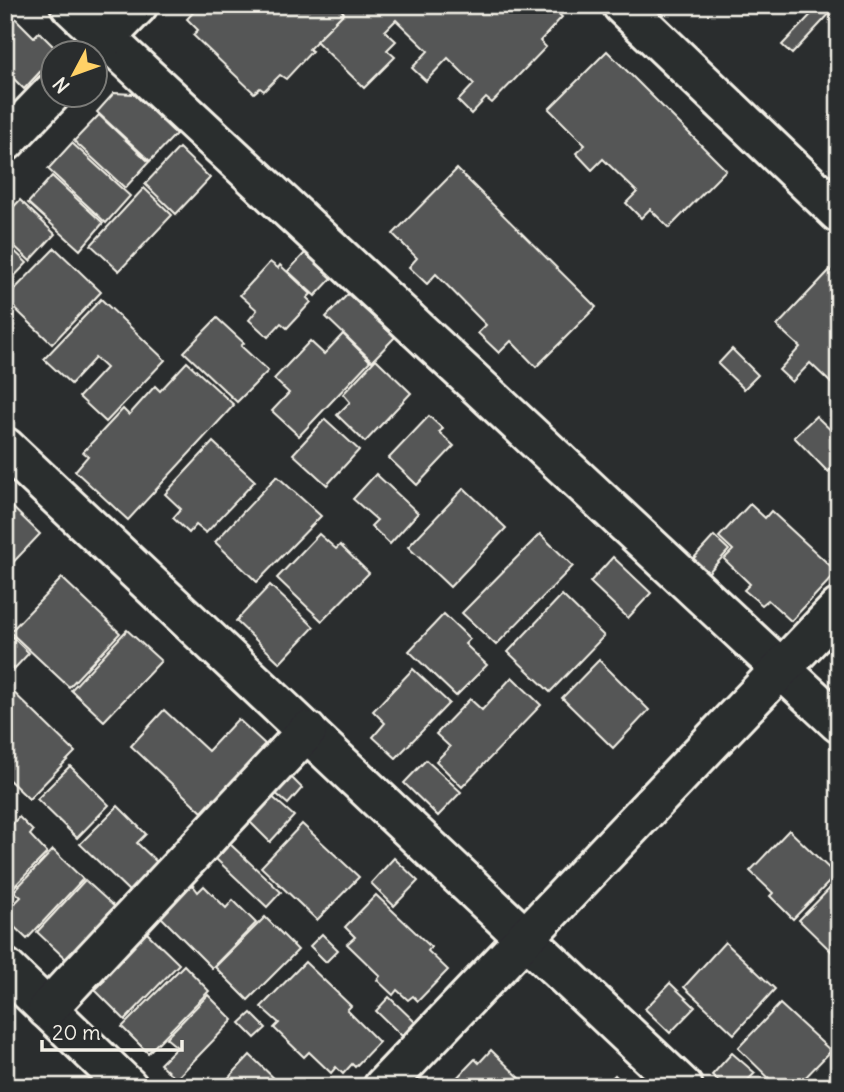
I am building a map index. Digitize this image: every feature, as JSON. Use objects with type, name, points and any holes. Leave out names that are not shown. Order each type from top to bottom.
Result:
[{"type":"street","points":[[70,5],[93,38]]},
{"type":"street","points":[[107,38],[138,5]]},
{"type":"street","points":[[622,5],[839,213]]},
{"type":"street","points":[[108,54],[782,668],[839,723]]},
{"type":"street","points":[[5,142],[38,108]]},
{"type":"street","points":[[5,447],[683,1087]]},
{"type":"street","points":[[383,1087],[839,608]]},
{"type":"street","points":[[47,1009],[307,730]]},
{"type":"street","points":[[5,968],[128,1087]]},
{"type":"building","points":[[200,5],[337,5],[344,13],[309,49],[312,51],[286,79],[280,75],[264,91],[260,88],[254,93],[193,35],[198,30],[187,19]]},
{"type":"building","points":[[341,5],[549,5],[562,17],[540,41],[546,47],[492,103],[486,98],[471,114],[458,101],[474,84],[448,58],[426,81],[412,68],[428,51],[396,20],[385,31],[396,41],[387,50],[395,57],[364,88],[316,41],[344,13]]},
{"type":"building","points":[[820,5],[828,5],[833,10],[792,54],[782,45]]},
{"type":"building","points":[[14,17],[34,37],[39,32],[45,38],[38,38],[38,74],[24,89],[5,70],[5,27]]},
{"type":"building","points":[[607,51],[726,170],[669,228],[650,209],[641,218],[626,203],[637,192],[603,159],[592,170],[576,153],[585,145],[549,109]]},
{"type":"building","points":[[114,93],[134,94],[176,134],[150,161],[97,112],[101,108],[108,108],[108,100]]},
{"type":"building","points":[[99,115],[149,162],[125,188],[74,141]]},
{"type":"building","points":[[72,143],[130,196],[106,223],[48,169]]},
{"type":"building","points":[[179,148],[210,178],[176,214],[145,184]]},
{"type":"building","points":[[457,169],[596,307],[536,367],[511,341],[499,353],[478,333],[486,325],[436,274],[427,284],[409,267],[417,258],[393,234]]},
{"type":"building","points":[[52,176],[103,223],[80,250],[28,203]]},
{"type":"building","points":[[144,188],[172,215],[119,271],[91,245]]},
{"type":"building","points":[[20,200],[55,234],[30,261],[5,237],[5,216]]},
{"type":"building","points":[[5,242],[27,263],[5,286]]},
{"type":"building","points":[[55,248],[101,292],[52,344],[5,299]]},
{"type":"building","points":[[305,253],[332,278],[315,296],[288,271]]},
{"type":"building","points":[[270,262],[278,268],[280,265],[311,294],[307,298],[311,302],[287,328],[281,323],[268,337],[249,320],[257,310],[240,295]]},
{"type":"building","points":[[830,270],[839,278],[839,377],[832,384],[810,363],[792,382],[779,370],[800,347],[777,326]]},
{"type":"building","points":[[348,294],[395,337],[372,361],[326,317]]},
{"type":"building","points":[[101,299],[165,360],[106,422],[79,397],[106,368],[95,358],[71,384],[44,359]]},
{"type":"building","points":[[217,318],[244,343],[241,346],[268,371],[237,402],[184,352]]},
{"type":"building","points":[[343,334],[370,361],[299,436],[272,411],[289,393],[274,379],[310,341],[324,354]]},
{"type":"building","points":[[732,349],[758,375],[744,389],[718,364]]},
{"type":"building","points":[[376,359],[411,393],[365,442],[337,415],[350,402],[343,394]]},
{"type":"building","points":[[187,362],[234,405],[128,520],[75,471],[88,456],[83,452],[123,409],[129,415],[155,386],[160,391]]},
{"type":"building","points":[[429,416],[443,429],[439,432],[454,446],[417,485],[389,458]]},
{"type":"building","points":[[816,416],[839,438],[839,461],[828,472],[794,437]]},
{"type":"building","points":[[325,419],[359,450],[327,485],[293,454]]},
{"type":"building","points":[[213,442],[255,481],[206,533],[196,525],[189,533],[173,518],[181,509],[165,494]]},
{"type":"building","points":[[376,474],[418,513],[390,544],[371,526],[377,520],[353,499]]},
{"type":"building","points":[[277,476],[321,516],[257,582],[215,542]]},
{"type":"building","points":[[464,488],[506,528],[450,587],[408,547]]},
{"type":"building","points":[[5,500],[40,534],[5,571]]},
{"type":"building","points":[[750,504],[765,518],[771,511],[837,572],[791,621],[768,600],[762,605],[744,590],[750,584],[724,559],[733,550],[719,537]]},
{"type":"building","points":[[319,534],[336,549],[340,545],[369,573],[322,621],[277,578]]},
{"type":"building","points":[[540,534],[573,566],[496,645],[462,613]]},
{"type":"building","points":[[714,536],[729,550],[707,574],[692,560]]},
{"type":"building","points":[[613,557],[651,593],[628,618],[590,582]]},
{"type":"building","points":[[62,578],[120,633],[69,687],[10,632]]},
{"type":"building","points":[[270,585],[314,627],[280,663],[236,621]]},
{"type":"building","points":[[562,595],[604,636],[550,692],[508,652]]},
{"type":"building","points":[[444,614],[470,639],[465,644],[487,665],[456,696],[409,651]]},
{"type":"building","points":[[5,630],[29,653],[14,669],[5,661]]},
{"type":"building","points":[[127,630],[161,661],[104,721],[71,690]]},
{"type":"building","points":[[599,660],[649,710],[613,748],[562,698]]},
{"type":"building","points":[[413,669],[449,703],[396,758],[373,737],[385,723],[373,711]]},
{"type":"building","points":[[512,677],[541,705],[462,787],[436,761],[450,747],[436,734],[470,699],[482,710]]},
{"type":"building","points":[[5,684],[75,752],[29,799],[5,776]]},
{"type":"building","points":[[164,710],[208,751],[238,719],[265,744],[260,749],[265,753],[219,804],[214,799],[202,812],[131,746]]},
{"type":"building","points":[[426,760],[461,792],[438,816],[404,783]]},
{"type":"building","points":[[70,766],[109,805],[77,838],[37,799]]},
{"type":"building","points":[[290,776],[302,788],[288,804],[274,792]]},
{"type":"building","points":[[269,794],[294,816],[270,842],[247,819]]},
{"type":"building","points":[[118,806],[146,834],[137,843],[158,863],[130,892],[80,844]]},
{"type":"building","points":[[19,817],[33,831],[30,835],[47,853],[5,896],[5,831]]},
{"type":"building","points":[[302,824],[359,877],[317,920],[261,867]]},
{"type":"building","points":[[789,830],[836,875],[793,919],[770,896],[773,893],[750,871]]},
{"type":"building","points":[[230,844],[281,892],[267,907],[216,859]]},
{"type":"building","points":[[53,850],[83,879],[27,939],[5,918],[5,913],[21,897],[14,891]]},
{"type":"building","points":[[394,858],[418,881],[394,906],[371,883]]},
{"type":"building","points":[[839,879],[839,959],[799,920]]},
{"type":"building","points":[[85,880],[117,909],[68,961],[37,932]]},
{"type":"building","points":[[192,884],[198,892],[204,886],[226,908],[233,900],[256,923],[212,968],[160,916]]},
{"type":"building","points":[[376,895],[431,947],[428,951],[448,970],[418,1001],[413,996],[408,1000],[397,990],[393,995],[377,980],[380,976],[347,944],[355,937],[345,927]]},
{"type":"building","points":[[265,917],[298,950],[248,1000],[215,967]]},
{"type":"building","points":[[144,930],[179,964],[125,1020],[95,990],[105,980],[100,976]]},
{"type":"building","points":[[322,934],[338,950],[326,962],[310,946]]},
{"type":"building","points":[[725,942],[775,989],[734,1034],[684,987]]},
{"type":"building","points":[[305,962],[351,1006],[347,1010],[379,1042],[355,1067],[352,1064],[343,1074],[336,1067],[331,1073],[309,1052],[304,1057],[274,1028],[279,1023],[261,1007]]},
{"type":"building","points":[[184,965],[209,991],[148,1053],[122,1027]]},
{"type":"building","points":[[670,983],[695,1007],[670,1033],[645,1009]]},
{"type":"building","points":[[208,995],[233,1020],[176,1079],[160,1064],[177,1047],[166,1038]]},
{"type":"building","points":[[389,997],[415,1022],[402,1036],[376,1011]]},
{"type":"building","points":[[780,1004],[831,1051],[796,1087],[778,1087],[738,1048]]},
{"type":"building","points":[[251,1013],[266,1028],[255,1038],[240,1023]]},
{"type":"building","points":[[491,1050],[529,1087],[448,1087],[475,1059],[479,1063]]},
{"type":"building","points":[[732,1053],[755,1073],[741,1087],[725,1087],[712,1075]]},
{"type":"building","points":[[250,1055],[283,1087],[220,1087]]},
{"type":"building","points":[[5,1070],[23,1087],[5,1087]]},
{"type":"building","points":[[615,1075],[627,1087],[603,1087]]}]
